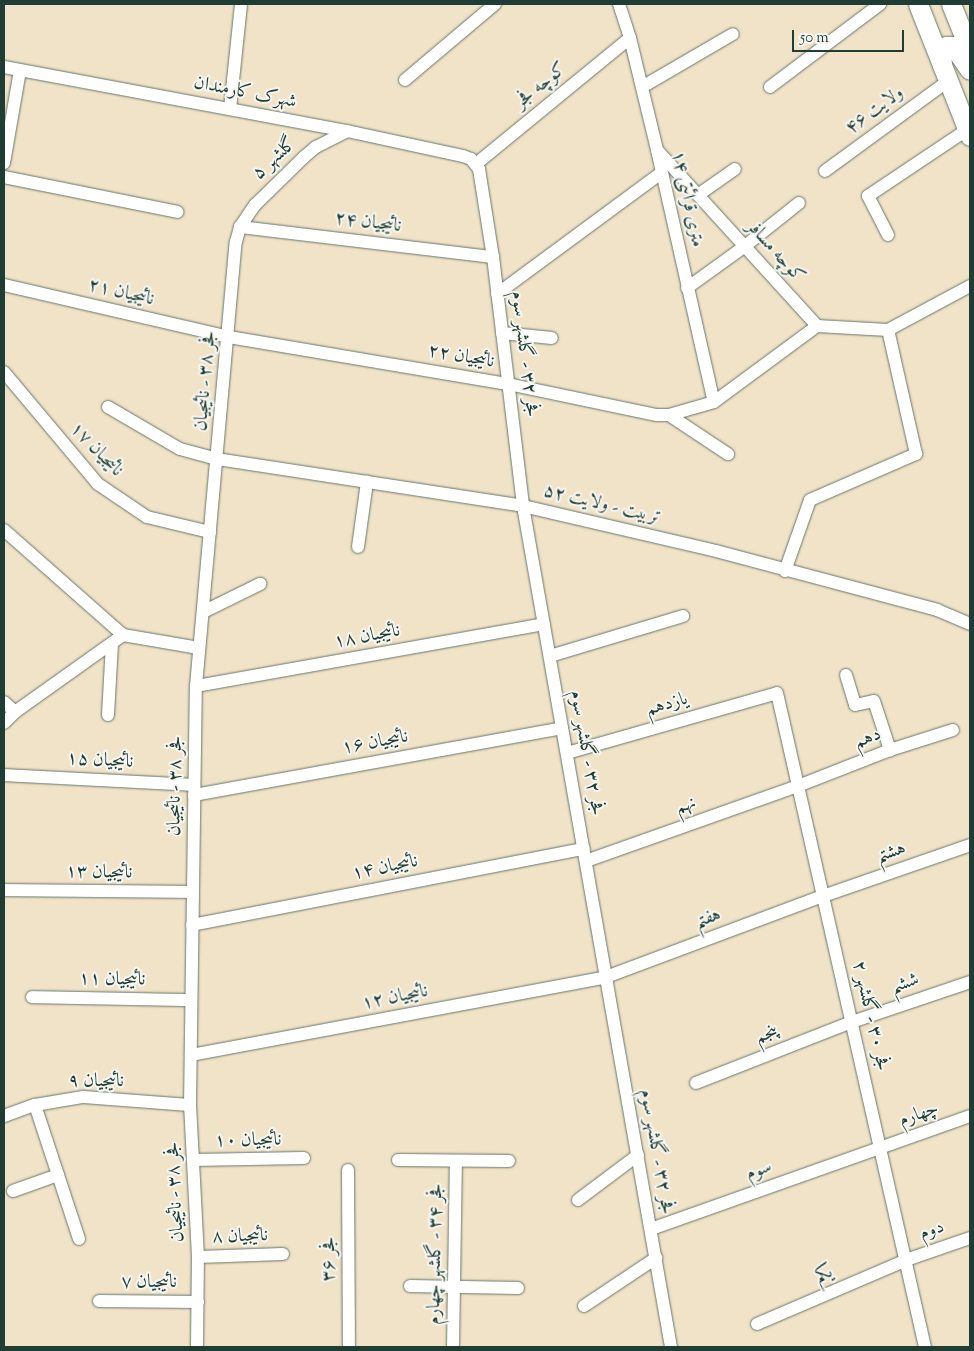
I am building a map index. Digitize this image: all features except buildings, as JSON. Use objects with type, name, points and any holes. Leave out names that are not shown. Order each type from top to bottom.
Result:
[{"type":"main road","points":[[919,4],[927,17],[934,20],[943,20],[953,8],[970,51]]},
{"type":"main road","points":[[919,4],[969,133]]},
{"type":"main road","points":[[945,73],[942,51],[946,46],[954,46],[970,70]]},
{"type":"street","points":[[230,109],[241,4]]},
{"type":"street","points":[[405,80],[495,4]]},
{"type":"street","points":[[770,87],[880,4]]},
{"type":"street","name":"۱۴ متری قرائتی","points":[[623,5],[714,402]]},
{"type":"street","points":[[642,88],[733,34]]},
{"type":"street","name":"کوچه فجر","points":[[476,164],[630,38]]},
{"type":"street","name":"شهرک کارمندان","points":[[4,67],[347,131],[463,156],[476,164]]},
{"type":"street","points":[[4,164],[20,70]]},
{"type":"street","name":"ولایت ۴۶","points":[[824,171],[945,73]]},
{"type":"street","name":"گلشهر ۵","points":[[240,227],[255,205],[304,157],[322,144],[347,131]]},
{"type":"street","points":[[888,235],[868,196],[969,133]]},
{"type":"street","name":"کوچه مسافر","points":[[657,150],[817,326]]},
{"type":"street","name":"فجر ۳۲ - گلشهر سوم","points":[[476,164],[482,175],[523,506],[672,1347]]},
{"type":"street","points":[[698,195],[735,169]]},
{"type":"street","points":[[497,294],[661,173]]},
{"type":"street","points":[[4,177],[177,212]]},
{"type":"street","points":[[687,288],[745,246],[799,203]]},
{"type":"street","name":"نائیجیان ۲۴","points":[[240,227],[493,257]]},
{"type":"street","name":"فجر ۳۸ - نائیجیان","points":[[197,1347],[198,1257],[190,1105],[196,686],[229,337],[236,242],[240,227]]},
{"type":"street","name":"نائیجیان ۲۱","points":[[4,285],[229,337]]},
{"type":"street","points":[[817,326],[888,330],[970,286]]},
{"type":"street","name":"نائیجیان ۲۲","points":[[229,337],[508,384],[657,415],[670,415],[714,402],[817,326]]},
{"type":"street","points":[[785,570],[810,500],[916,454],[888,330]]},
{"type":"street","points":[[502,333],[552,338]]},
{"type":"street","name":"نائیجیان ۱۷","points":[[4,372],[98,484],[147,517],[210,532]]},
{"type":"street","name":"تربیت - ولایت ۵۲","points":[[108,408],[180,448],[218,459],[523,506],[716,551],[937,610],[970,624]]},
{"type":"street","points":[[670,415],[728,454]]},
{"type":"street","points":[[358,547],[367,482]]},
{"type":"street","points":[[4,530],[123,635],[199,648]]},
{"type":"street","points":[[203,612],[260,584]]},
{"type":"street","points":[[550,656],[683,616]]},
{"type":"street","name":"نائیجیان ۱۸","points":[[196,686],[544,624]]},
{"type":"street","points":[[4,723],[15,712],[123,635]]},
{"type":"street","points":[[108,715],[112,643]]},
{"type":"street","points":[[846,675],[855,704],[874,701],[890,750]]},
{"type":"street","name":"یازدهم","points":[[567,753],[777,693]]},
{"type":"street","name":"فجر ۳۰ - گلشهر ۲","points":[[777,693],[925,1347]]},
{"type":"street","points":[[4,702],[15,712]]},
{"type":"street","name":"نائیجیان ۱۶","points":[[194,790],[562,728]]},
{"type":"street","name":"دهم","points":[[798,786],[890,750],[953,730]]},
{"type":"street","name":"نائیجیان ۱۵","points":[[4,775],[194,790]]},
{"type":"street","name":"نهم","points":[[585,855],[798,786]]},
{"type":"street","name":"هشتم","points":[[823,896],[970,845]]},
{"type":"street","name":"نائیجیان ۱۴","points":[[192,925],[585,855]]},
{"type":"street","name":"نائیجیان ۱۳","points":[[4,890],[193,892]]},
{"type":"street","name":"هفتم","points":[[606,977],[823,896]]},
{"type":"street","name":"نائیجیان ۱۲","points":[[191,1055],[606,977]]},
{"type":"street","name":"ششم","points":[[852,1022],[970,982]]},
{"type":"street","name":"نائیجیان ۱۱","points":[[32,997],[191,1000]]},
{"type":"street","name":"پنجم","points":[[696,1083],[852,1022]]},
{"type":"street","name":"نائیجیان ۹","points":[[4,1116],[34,1105],[83,1097],[190,1105]]},
{"type":"street","points":[[34,1105],[79,1239]]},
{"type":"street","name":"چهارم","points":[[880,1148],[970,1116]]},
{"type":"street","name":"سوم","points":[[651,1230],[880,1148]]},
{"type":"street","points":[[578,1200],[638,1156]]},
{"type":"street","name":"نائیجیان ۱۰","points":[[193,1160],[304,1158]]},
{"type":"street","points":[[398,1160],[509,1162]]},
{"type":"street","name":"فجر ۳۴ - گلشهر چهارم","points":[[453,1347],[456,1161]]},
{"type":"street","name":"فجر ۳۶","points":[[348,1170],[349,1347]]},
{"type":"street","points":[[13,1191],[58,1175]]},
{"type":"street","name":"دوم","points":[[906,1260],[970,1238]]},
{"type":"street","name":"نائیجیان ۸","points":[[198,1257],[283,1254]]},
{"type":"street","points":[[584,1306],[656,1258]]},
{"type":"street","name":"یکم","points":[[757,1324],[906,1260]]},
{"type":"street","points":[[410,1286],[518,1288]]},
{"type":"street","name":"نائیجیان ۷","points":[[99,1301],[198,1302]]}]
